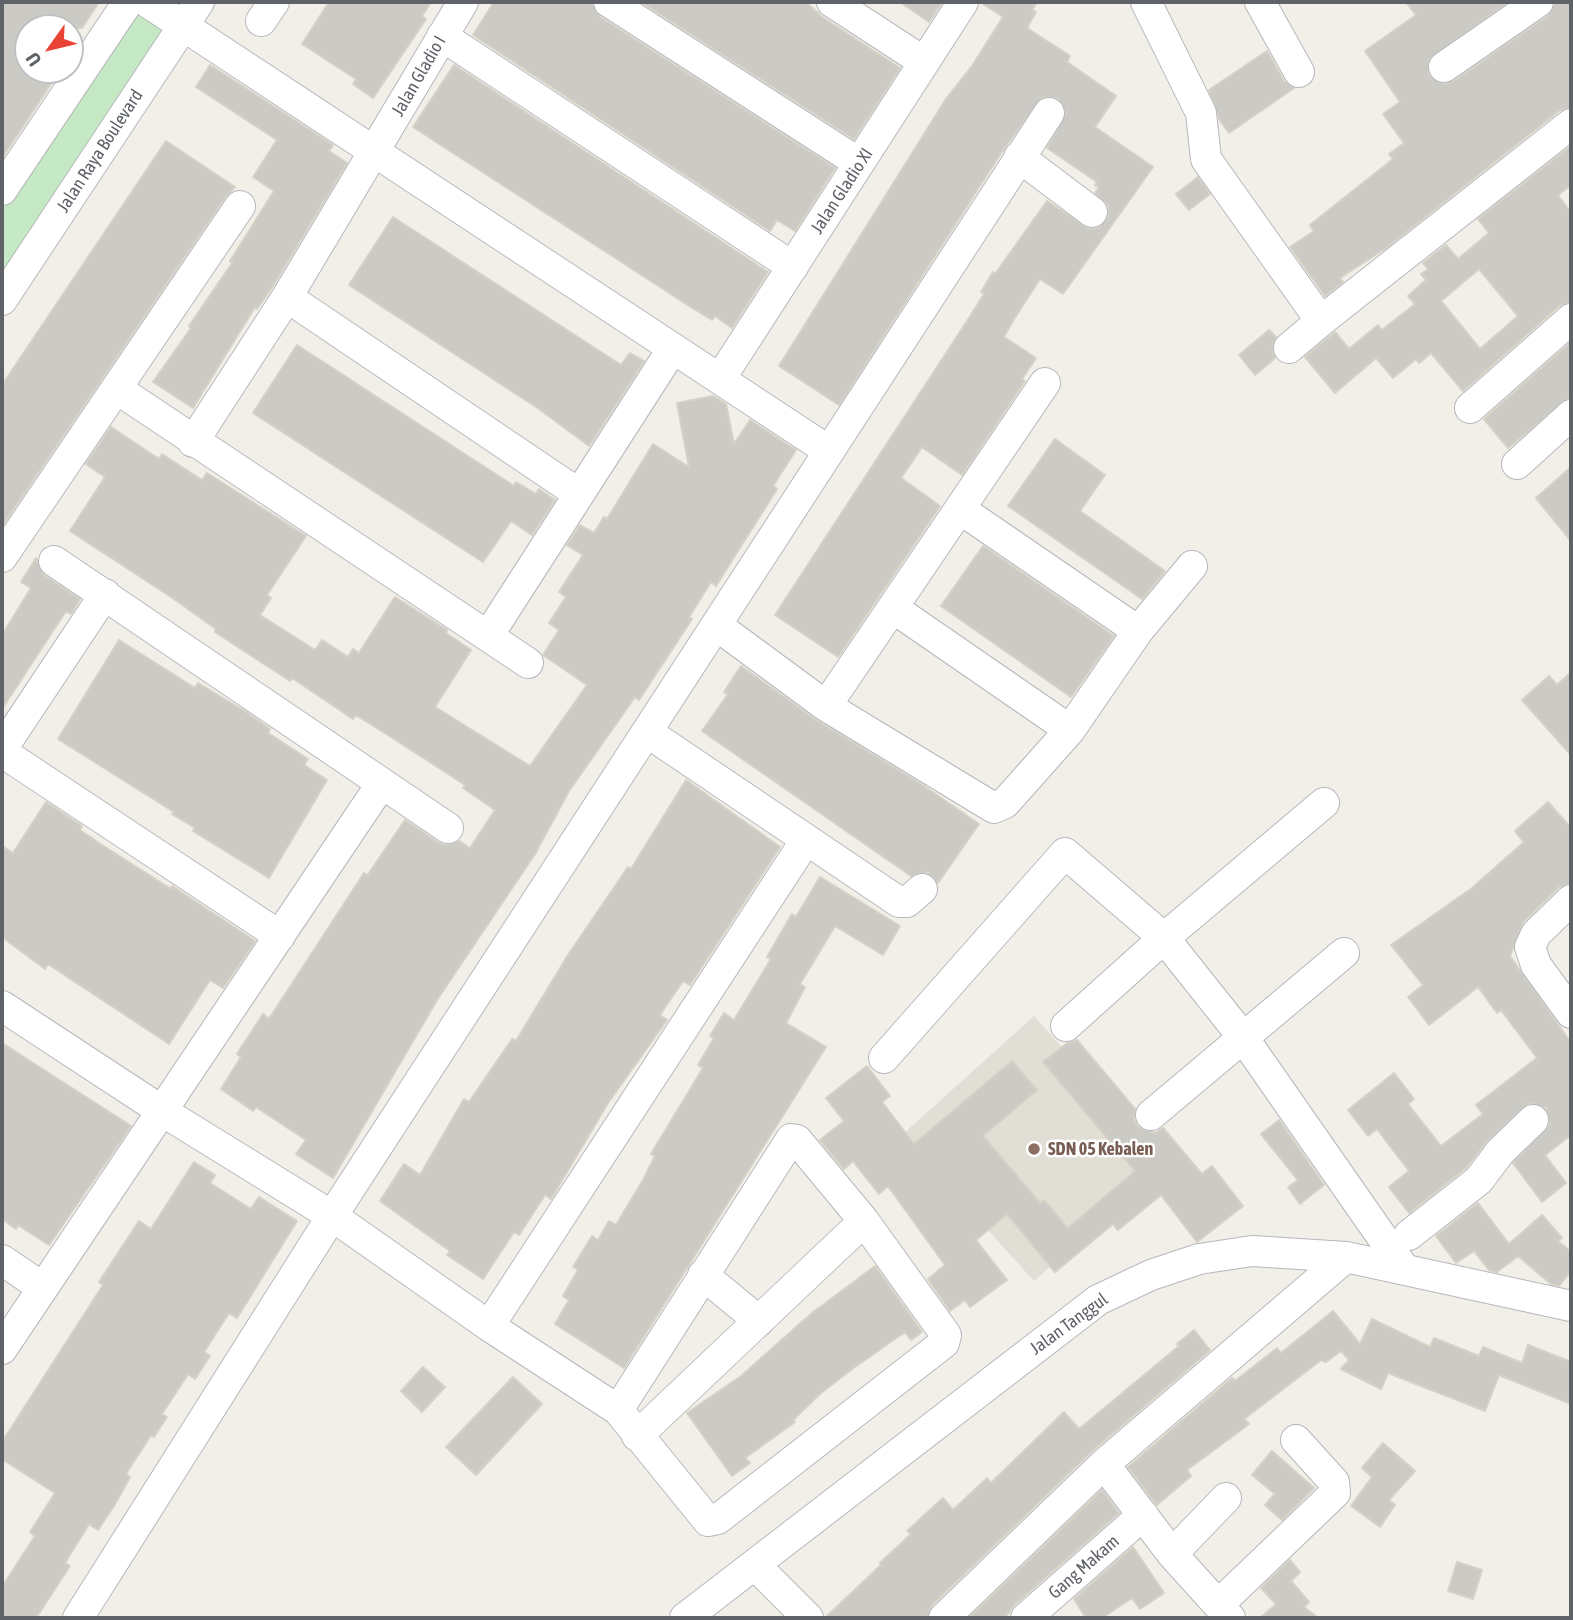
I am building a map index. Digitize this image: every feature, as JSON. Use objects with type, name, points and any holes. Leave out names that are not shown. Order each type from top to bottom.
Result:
[{"type":"street","points":[[2,190],[128,2]]},
{"type":"street","points":[[147,2],[191,13],[375,152],[829,451]]},
{"type":"street","name":"Jalan Gladio I","points":[[193,442],[287,297],[463,2]]},
{"type":"street","points":[[610,2],[859,163]]},
{"type":"street","points":[[832,2],[924,62]]},
{"type":"street","name":"Jalan Gladio XI","points":[[720,379],[963,2]]},
{"type":"street","points":[[1146,2],[1201,113],[1206,159],[1321,321]]},
{"type":"street","points":[[1259,2],[1299,72]]},
{"type":"street","points":[[1444,67],[1538,2]]},
{"type":"street","name":"Jalan Raya Boulevard","points":[[2,300],[191,13]]},
{"type":"street","points":[[442,36],[793,267]]},
{"type":"street","points":[[78,1618],[332,1216],[1049,113]]},
{"type":"street","points":[[1289,348],[1571,124]]},
{"type":"street","points":[[1019,157],[1092,212]]},
{"type":"street","points":[[2,557],[240,206]]},
{"type":"street","points":[[287,297],[579,494]]},
{"type":"street","points":[[1469,408],[1571,319]]},
{"type":"street","points":[[488,636],[673,348]]},
{"type":"street","points":[[827,706],[1045,383]]},
{"type":"street","points":[[117,389],[528,663]]},
{"type":"street","points":[[1517,464],[1571,415]]},
{"type":"street","points":[[960,509],[1138,631]]},
{"type":"street","points":[[54,561],[448,828]]},
{"type":"street","points":[[716,625],[827,706],[994,808],[1005,803],[1070,730],[1138,631],[1192,566]]},
{"type":"street","points":[[105,594],[2,750],[280,936]]},
{"type":"street","points":[[893,608],[1070,730]]},
{"type":"street","points":[[647,732],[899,902],[907,902],[922,889]]},
{"type":"street","points":[[2,1349],[382,783]]},
{"type":"street","points":[[1066,1026],[1164,937],[1324,803]]},
{"type":"street","points":[[489,1326],[806,841]]},
{"type":"street","points":[[884,1058],[1065,853],[1164,937],[1242,1036],[1342,1177],[1417,1272]]},
{"type":"street","points":[[1571,900],[1536,934],[1530,947],[1536,965],[1571,1013]]},
{"type":"street","points":[[1151,1115],[1344,953]]},
{"type":"street","points":[[2,1006],[162,1111],[332,1216],[489,1326],[618,1410],[701,1516],[708,1521],[718,1519],[944,1343],[945,1330],[864,1221],[797,1140],[791,1139],[618,1410]]},
{"type":"street","points":[[1409,1236],[1479,1180],[1500,1152],[1533,1120]]},
{"type":"street","points":[[1342,1177],[1362,1188],[1409,1236],[1417,1272]]},
{"type":"street","points":[[637,1436],[864,1221]]},
{"type":"street","name":"Jalan Tanggul","points":[[685,1618],[1097,1300],[1128,1283],[1199,1259],[1252,1251],[1346,1257],[1571,1306]]},
{"type":"street","points":[[944,1618],[1104,1464],[1346,1257]]},
{"type":"street","points":[[2,1260],[43,1288]]},
{"type":"street","points":[[703,1275],[759,1321]]},
{"type":"street","points":[[1104,1464],[1172,1554],[1224,1611],[1335,1493],[1334,1482],[1296,1440]]},
{"type":"street","points":[[1172,1554],[1226,1498]]},
{"type":"street","name":"Gang Makam","points":[[1026,1618],[1143,1515]]},
{"type":"street","points":[[755,1565],[808,1618]]},
{"type":"shaded area","name":"SDN 05 Kebalen","points":[[1034,1016],[1165,1163],[1034,1281],[902,1135]]},
{"type":"green space","points":[[128,2],[199,2],[2,300],[2,190],[73,84],[84,84],[84,68]]},
{"type":"building","points":[[2,2],[99,2],[84,25],[84,14],[14,14],[14,84],[51,84],[2,158]]},
{"type":"building","points":[[329,2],[431,2],[422,16],[426,19],[373,98],[353,84],[356,79],[302,44]]},
{"type":"building","points":[[494,2],[592,2],[600,17],[835,168],[795,231],[777,220],[770,231],[473,35]]},
{"type":"building","points":[[641,2],[806,2],[822,17],[900,68],[854,139]]},
{"type":"building","points":[[900,2],[942,2],[929,22]]},
{"type":"building","points":[[980,2],[1037,2],[1032,10],[1036,12],[1027,28],[1070,56],[1067,62],[1116,96],[1095,127],[1153,167],[1063,294],[1040,279],[1014,319],[1004,337],[1036,358],[1022,379],[1025,381],[962,475],[922,447],[901,478],[940,506],[838,657],[775,615],[969,318],[984,294],[981,292],[993,272],[995,274],[1047,201],[1089,229],[1099,228],[1109,215],[1108,205],[1095,193],[1099,187],[1095,185],[1097,182],[1047,148],[1066,113],[1059,99],[1042,97],[1005,147],[839,405],[779,366],[946,99],[972,66],[1003,17]]},
{"type":"building","points":[[1406,2],[1508,2],[1429,59],[1429,76],[1445,84],[1454,81],[1548,16],[1555,2],[1571,2],[1571,107],[1560,110],[1386,248],[1340,278],[1343,282],[1325,296],[1290,247],[1314,231],[1310,225],[1393,159],[1389,154],[1404,143],[1383,114],[1400,102],[1365,51],[1416,15]]},
{"type":"building","points":[[1267,51],[1284,81],[1294,88],[1229,133],[1219,119],[1209,90]]},
{"type":"building","points":[[210,65],[333,145],[329,151],[347,163],[273,286],[257,309],[255,307],[193,408],[153,382],[191,328],[189,326],[232,263],[230,261],[274,191],[253,177],[277,140],[196,87]]},
{"type":"building","points":[[454,65],[768,272],[732,328],[715,316],[712,320],[694,309],[413,127]]},
{"type":"building","points":[[166,141],[235,187],[226,196],[2,526],[2,385]]},
{"type":"building","points":[[1571,146],[1571,185],[1558,195],[1571,213],[1571,302],[1559,306],[1463,391],[1431,353],[1419,363],[1416,359],[1393,378],[1376,358],[1335,393],[1305,357],[1335,332],[1349,349],[1378,325],[1382,330],[1415,304],[1408,296],[1426,280],[1421,274],[1428,269],[1423,263],[1446,245],[1458,259],[1489,233],[1478,219]],"holes":[[[1479,269],[1518,316],[1480,349],[1441,301]]]},
{"type":"building","points":[[1198,177],[1210,194],[1189,210],[1176,194]]},
{"type":"building","points":[[393,217],[621,365],[630,353],[644,361],[589,446],[539,409],[349,285]]},
{"type":"building","points":[[1269,330],[1276,337],[1272,350],[1275,358],[1255,375],[1239,355]]},
{"type":"building","points":[[1571,342],[1571,395],[1508,448],[1484,419]]},
{"type":"building","points":[[297,345],[514,486],[516,482],[536,494],[539,489],[555,500],[532,535],[511,521],[483,562],[253,413]]},
{"type":"building","points":[[713,396],[726,404],[734,444],[750,420],[796,450],[773,486],[777,489],[716,586],[711,582],[689,617],[692,619],[639,700],[635,697],[569,791],[535,854],[437,1000],[333,1178],[296,1154],[306,1140],[256,1107],[253,1111],[221,1089],[241,1057],[237,1054],[263,1014],[269,1019],[364,873],[367,876],[405,820],[439,843],[447,845],[459,841],[470,848],[495,810],[463,788],[465,785],[402,744],[356,715],[353,719],[292,678],[290,681],[215,632],[216,629],[171,597],[70,531],[105,477],[86,464],[111,427],[159,459],[162,454],[202,480],[207,473],[306,536],[267,595],[271,598],[260,615],[315,650],[322,640],[348,657],[353,649],[359,653],[395,597],[447,630],[446,633],[471,650],[435,707],[530,766],[587,685],[543,655],[559,630],[549,623],[566,597],[559,592],[583,555],[567,545],[580,525],[594,533],[604,517],[607,519],[653,444],[689,467],[677,403]]},
{"type":"building","points":[[1055,439],[1105,475],[1080,511],[1165,571],[1142,599],[1008,506]]},
{"type":"building","points":[[1571,467],[1571,541],[1536,498]]},
{"type":"building","points":[[983,546],[1114,636],[1071,697],[941,606]]},
{"type":"building","points":[[36,558],[44,575],[80,599],[71,614],[66,611],[2,709],[2,635],[31,588],[21,582]]},
{"type":"building","points":[[119,640],[195,688],[198,683],[246,712],[270,729],[268,733],[308,759],[304,765],[327,780],[269,878],[193,831],[195,828],[172,814],[174,812],[58,739]]},
{"type":"building","points":[[741,666],[816,720],[921,784],[979,824],[938,883],[927,872],[911,876],[702,731],[728,694],[724,692]]},
{"type":"building","points":[[1571,672],[1571,755],[1522,700],[1549,676],[1557,685]]},
{"type":"building","points":[[686,780],[780,847],[690,985],[683,981],[660,1015],[667,1020],[608,1103],[551,1199],[545,1195],[519,1235],[514,1232],[483,1279],[447,1255],[450,1251],[380,1201],[404,1164],[420,1175],[464,1099],[469,1102],[512,1039],[516,1041],[568,955],[628,867],[631,869]]},
{"type":"building","points":[[46,802],[82,826],[80,830],[102,845],[171,889],[172,886],[255,941],[223,988],[210,980],[169,1044],[48,964],[45,969],[2,937],[2,846],[13,853]]},
{"type":"building","points":[[1548,802],[1571,828],[1571,883],[1559,887],[1523,922],[1510,956],[1571,1043],[1571,1135],[1545,1155],[1566,1183],[1542,1202],[1513,1163],[1550,1124],[1546,1108],[1529,1103],[1488,1140],[1466,1168],[1409,1213],[1389,1187],[1409,1171],[1377,1129],[1368,1136],[1348,1110],[1394,1073],[1414,1099],[1408,1104],[1441,1146],[1483,1114],[1476,1105],[1537,1058],[1501,1010],[1497,1013],[1478,987],[1429,1025],[1408,997],[1423,985],[1391,945],[1472,888],[1524,842],[1515,831]]},
{"type":"building","points":[[820,877],[900,926],[883,955],[835,926],[800,984],[805,987],[786,1023],[826,1047],[624,1368],[555,1324],[569,1300],[563,1296],[578,1270],[573,1267],[592,1236],[598,1240],[609,1221],[616,1225],[655,1156],[651,1154],[703,1068],[698,1065],[714,1038],[710,1036],[724,1013],[734,1020],[771,959],[767,957],[792,914],[796,917]]},
{"type":"building","points":[[1077,1040],[1135,1109],[1134,1119],[1138,1127],[1155,1133],[1163,1128],[1202,1174],[1212,1166],[1243,1206],[1197,1242],[1161,1195],[1118,1230],[1113,1224],[1055,1272],[1007,1214],[976,1240],[1007,1280],[970,1307],[965,1300],[950,1311],[928,1279],[945,1265],[888,1186],[879,1194],[853,1161],[844,1169],[820,1140],[844,1121],[826,1098],[867,1066],[890,1096],[882,1102],[914,1144],[1012,1061],[1037,1090],[983,1136],[1040,1203],[1044,1200],[1068,1228],[1135,1171],[1043,1062],[1067,1043]]},
{"type":"building","points":[[2,1043],[131,1126],[49,1245],[18,1225],[16,1229],[2,1219]]},
{"type":"building","points":[[1279,1120],[1324,1185],[1300,1204],[1288,1187],[1298,1180],[1261,1134]]},
{"type":"building","points":[[194,1162],[215,1175],[210,1183],[251,1209],[259,1197],[297,1221],[237,1318],[229,1313],[204,1352],[210,1356],[195,1379],[188,1374],[162,1414],[167,1417],[154,1437],[151,1435],[126,1474],[130,1477],[98,1530],[89,1524],[65,1563],[70,1566],[36,1618],[2,1618],[2,1587],[35,1536],[30,1532],[55,1493],[2,1459],[2,1442],[103,1285],[99,1282],[139,1221],[151,1229]]},
{"type":"building","points":[[1478,1203],[1509,1244],[1542,1215],[1562,1238],[1558,1241],[1571,1252],[1571,1271],[1559,1286],[1551,1284],[1518,1256],[1497,1272],[1489,1270],[1474,1251],[1456,1263],[1436,1236]]},
{"type":"building","points":[[875,1266],[922,1332],[911,1340],[905,1332],[855,1367],[821,1393],[793,1420],[795,1422],[745,1458],[750,1463],[732,1476],[687,1413],[741,1376],[812,1313]]},
{"type":"building","points":[[1333,1311],[1360,1344],[1372,1319],[1430,1347],[1434,1338],[1479,1356],[1483,1347],[1522,1363],[1528,1345],[1571,1362],[1571,1404],[1499,1375],[1485,1411],[1388,1373],[1381,1389],[1341,1369],[1349,1360],[1341,1351],[1326,1362],[1321,1360],[1244,1419],[1249,1424],[1187,1470],[1191,1476],[1157,1505],[1128,1467],[1232,1378],[1235,1381],[1277,1348],[1281,1353]]},
{"type":"building","points":[[1194,1330],[1210,1350],[1092,1451],[932,1605],[927,1618],[825,1618],[881,1565],[880,1563],[911,1534],[907,1531],[943,1498],[953,1510],[987,1478],[991,1483],[1064,1412],[1079,1429],[1179,1346],[1177,1344]]},
{"type":"building","points":[[423,1367],[445,1387],[422,1412],[401,1391]]},
{"type":"building","points":[[513,1377],[542,1404],[476,1475],[446,1447]]},
{"type":"building","points":[[1383,1443],[1415,1471],[1389,1500],[1395,1505],[1380,1527],[1351,1506],[1372,1477],[1362,1468]]},
{"type":"building","points":[[1272,1451],[1314,1488],[1282,1520],[1265,1505],[1275,1494],[1252,1475]]},
{"type":"building","points":[[1102,1490],[1119,1513],[1014,1605],[1005,1618],[969,1618]]},
{"type":"building","points":[[1133,1547],[1164,1593],[1140,1609],[1132,1598],[1102,1618],[1086,1618],[1074,1599]]},
{"type":"building","points":[[1290,1560],[1300,1572],[1291,1581],[1309,1602],[1304,1607],[1318,1618],[1260,1618],[1276,1604],[1261,1588]]},
{"type":"building","points":[[1457,1562],[1482,1570],[1473,1599],[1448,1591]]},
{"type":"place","name":"SDN 05 Kebalen","points":[[1034,1149]]}]
